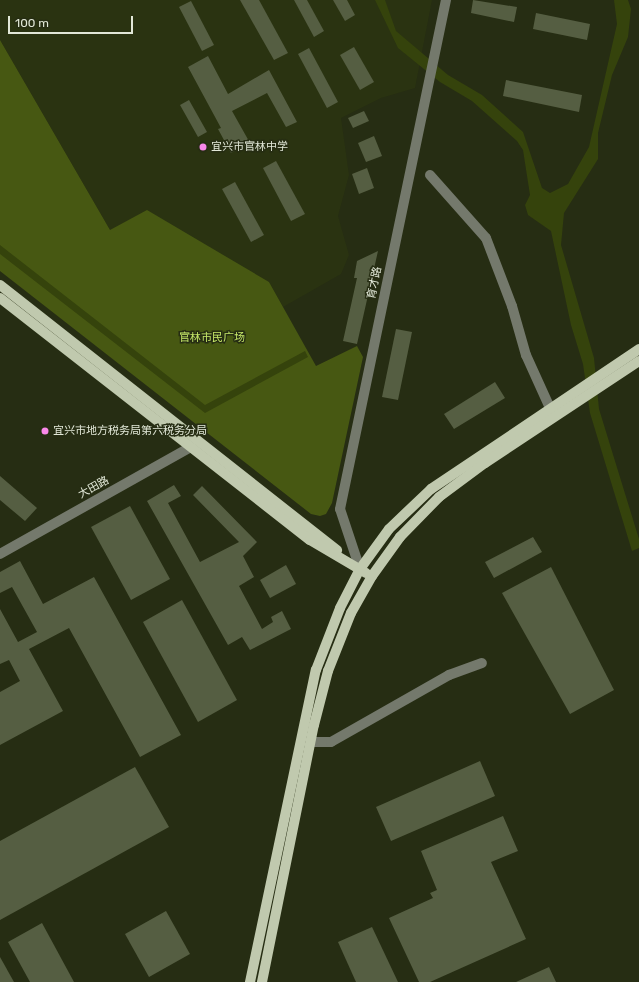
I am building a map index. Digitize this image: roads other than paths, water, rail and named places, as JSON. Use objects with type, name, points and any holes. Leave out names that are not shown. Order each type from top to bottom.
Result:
[{"type":"main road","points":[[0,285],[194,443],[310,540],[372,576]]},
{"type":"main road","points":[[0,298],[194,443]]},
{"type":"main road","points":[[250,982],[316,670],[340,608],[360,569],[389,529],[431,489],[639,349]]},
{"type":"main road","points":[[262,982],[311,742],[328,671],[351,613],[372,576],[400,537],[439,497],[485,463],[639,361]]},
{"type":"street","name":"育才路","points":[[360,569],[340,509],[446,0]]},
{"type":"street","points":[[430,175],[486,238],[512,306],[526,355],[550,408]]},
{"type":"street","name":"大田路","points":[[0,554],[194,443]]},
{"type":"street","points":[[311,742],[331,742],[449,675],[482,664]]},
{"type":"place","name":"宜兴市官林中学","points":[[203,147]]},
{"type":"place","name":"宜兴市地方税务局第六税务分局","points":[[45,431]]},
{"type":"park label","name":"官林市民广场","points":[[212,338]]}]
